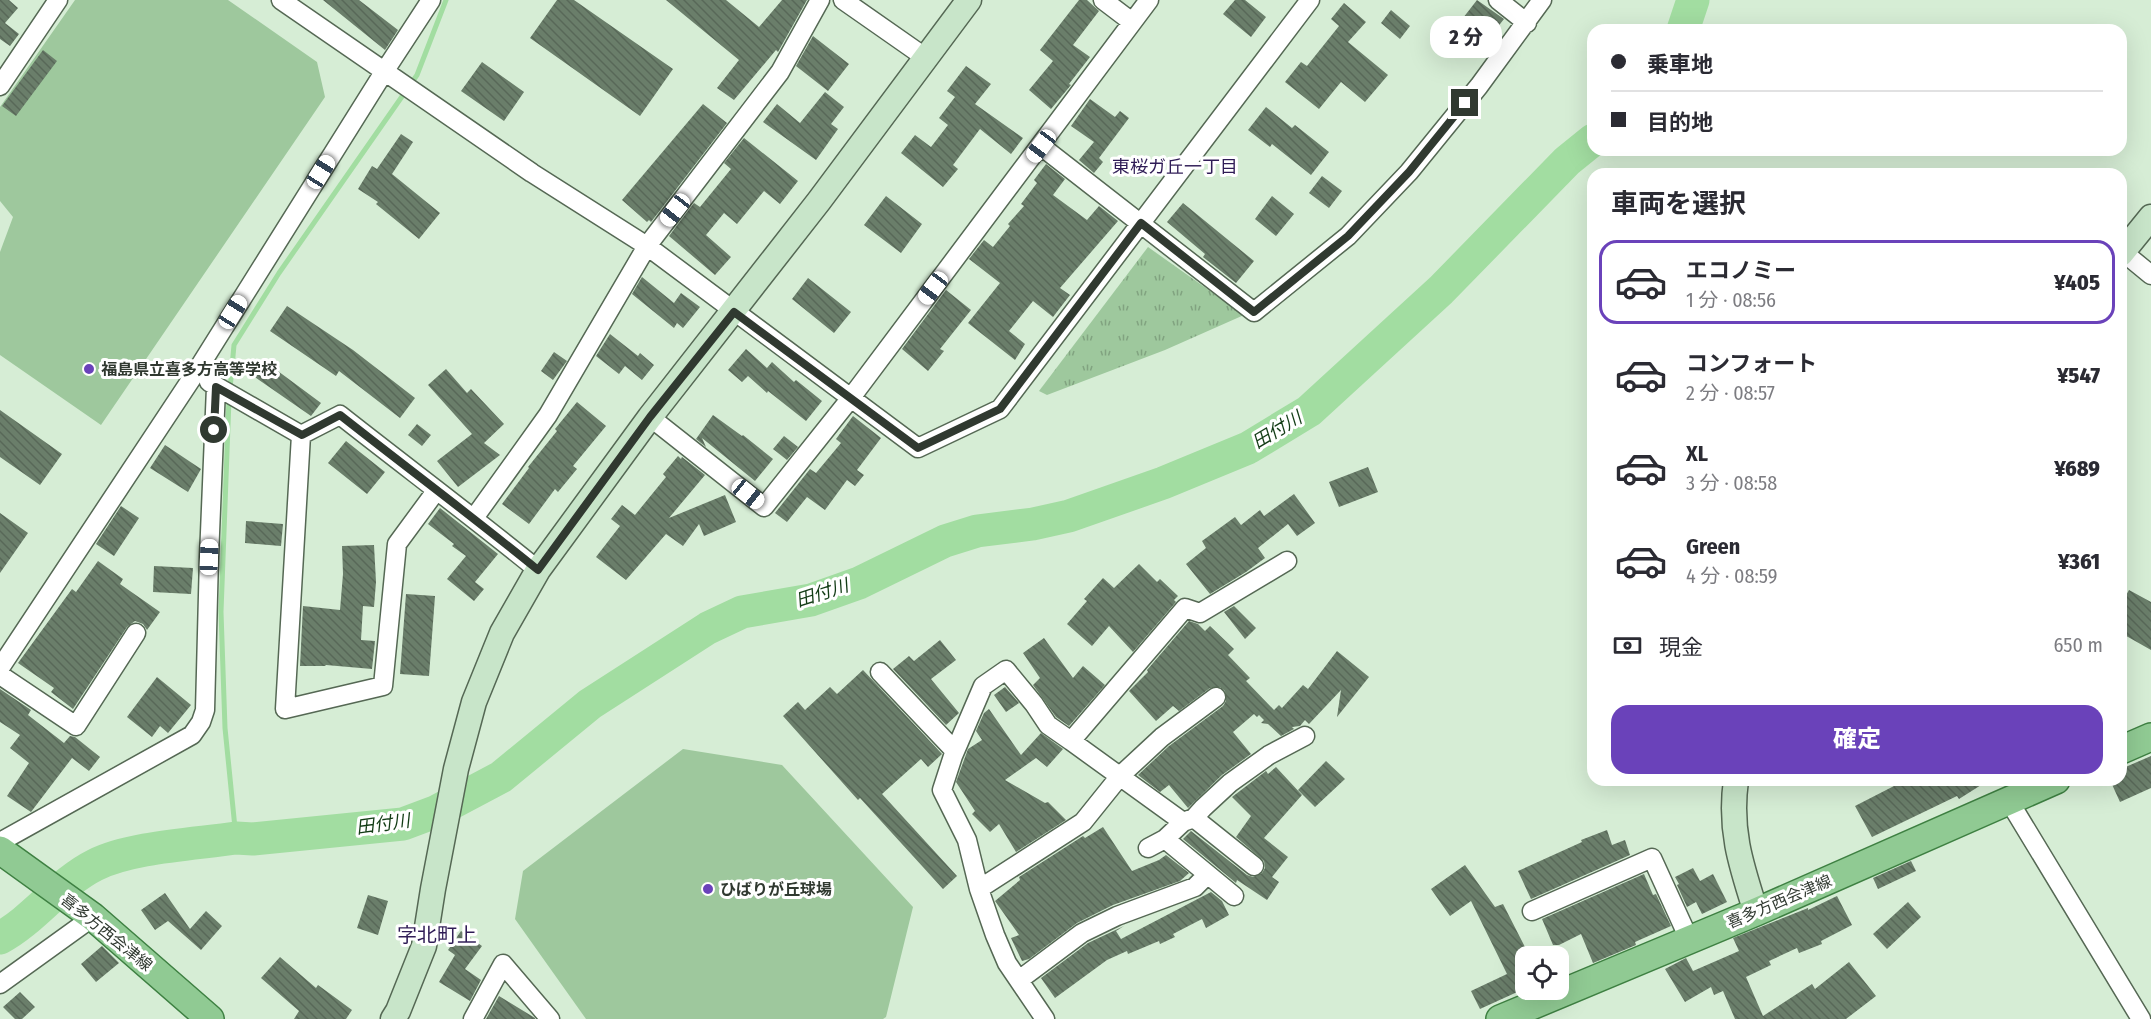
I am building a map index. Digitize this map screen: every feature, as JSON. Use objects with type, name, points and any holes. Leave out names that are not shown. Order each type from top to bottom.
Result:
[{"type":"main road","points":[[2127,747],[2151,737]]},
{"type":"main road","name":"喜多方西会津線","points":[[1500,1019],[1756,912],[2043,786]]},
{"type":"main road","name":"喜多方西会津線","points":[[1,848],[88,914],[210,1019]]},
{"type":"street","points":[[0,86],[58,0]]},
{"type":"street","points":[[281,0],[532,173],[647,246],[918,448],[1000,409],[1310,0]]},
{"type":"street","points":[[0,668],[196,372],[431,0]]},
{"type":"street","points":[[474,518],[548,415],[647,246],[780,72],[820,0]]},
{"type":"street","points":[[843,0],[926,58]]},
{"type":"street","points":[[393,1019],[424,946],[432,889],[456,769],[474,702],[502,633],[538,570],[650,417],[734,312],[969,0]]},
{"type":"street","points":[[1103,0],[1132,22]]},
{"type":"street","points":[[650,417],[764,507],[850,399],[1149,0]]},
{"type":"street","points":[[1498,0],[1527,23]]},
{"type":"street","points":[[1041,146],[1254,312],[1348,236],[1409,172],[1527,23],[1542,0]]},
{"type":"street","points":[[2127,247],[2151,217]]},
{"type":"street","points":[[2127,257],[2151,275]]},
{"type":"street","points":[[196,372],[216,387],[302,435]]},
{"type":"street","points":[[1,848],[192,735],[201,722],[205,710],[216,387]]},
{"type":"street","points":[[302,435],[340,415],[538,570]]},
{"type":"street","points":[[302,435],[285,709],[382,686],[397,544],[436,491]]},
{"type":"street","points":[[1071,741],[1185,608],[1200,613],[1287,561]]},
{"type":"street","points":[[0,675],[76,726],[136,633]]},
{"type":"street","points":[[1045,1019],[1007,963],[979,889],[968,840],[942,790],[955,751],[983,686],[1006,670],[1048,725],[1254,866]]},
{"type":"street","points":[[880,672],[955,751]]},
{"type":"street","points":[[979,889],[1083,822],[1120,776],[1162,737],[1216,697]]},
{"type":"street","points":[[1148,848],[1165,839],[1230,783],[1269,755],[1305,736]]},
{"type":"street","points":[[1735,786],[1732,806],[1738,855],[1756,912]]},
{"type":"street","points":[[2009,801],[2141,1019]]},
{"type":"street","points":[[1165,839],[1234,896]]},
{"type":"street","points":[[1532,911],[1653,858],[1689,939]]},
{"type":"street","points":[[1019,980],[1082,933],[1116,916],[1196,887],[1207,875]]},
{"type":"street","points":[[0,984],[88,914]]},
{"type":"street","points":[[473,1019],[503,964],[550,1019]]},
{"type":"green space","name":"福島県立喜多方高等学校","points":[[75,0],[228,0],[317,62],[325,97],[101,425],[0,355],[0,252],[13,217],[0,201],[0,107]]},
{"type":"green space","points":[[1148,247],[1244,315],[1165,350],[1047,395],[1039,391]]},
{"type":"green space","name":"ひばりが丘球場","points":[[683,749],[782,765],[913,907],[886,1017],[883,1019],[586,1019],[515,919],[523,871]]},
{"type":"building","points":[[0,0],[9,0],[18,8],[5,23],[19,34],[10,46],[0,39]]},
{"type":"building","points":[[323,0],[359,0],[398,30],[385,50]]},
{"type":"building","points":[[557,0],[574,0],[673,69],[640,116],[530,38]]},
{"type":"building","points":[[666,0],[726,0],[759,27],[782,0],[807,0],[778,52],[776,50],[734,100],[717,88],[739,60]]},
{"type":"building","points":[[1079,0],[1087,0],[1099,11],[1073,45],[1090,57],[1051,109],[1029,90],[1053,61],[1040,50]]},
{"type":"building","points":[[1235,0],[1245,0],[1266,17],[1251,37],[1223,14]]},
{"type":"building","points":[[1477,0],[1504,19],[1489,38],[1463,18]]},
{"type":"building","points":[[1344,3],[1366,22],[1348,42],[1388,75],[1365,102],[1341,82],[1319,109],[1285,82],[1301,62],[1307,66],[1339,26],[1331,19]]},
{"type":"building","points":[[1391,10],[1410,26],[1400,39],[1381,23]]},
{"type":"building","points":[[813,36],[849,64],[828,91],[796,66]]},
{"type":"building","points":[[43,50],[57,61],[16,116],[2,106]]},
{"type":"building","points":[[482,62],[524,92],[504,121],[461,91]]},
{"type":"building","points":[[966,66],[991,84],[975,104],[1023,138],[1011,154],[980,129],[953,165],[958,169],[943,187],[901,153],[915,135],[931,147],[948,125],[939,118],[955,97],[947,91]]},
{"type":"building","points":[[825,92],[844,107],[831,124],[838,129],[816,160],[763,122],[777,104],[800,123]]},
{"type":"building","points":[[1090,99],[1115,117],[1120,111],[1129,118],[1099,158],[1103,162],[1094,173],[1079,160],[1094,142],[1071,126]]},
{"type":"building","points":[[703,104],[727,123],[651,222],[649,220],[647,222],[622,200]]},
{"type":"building","points":[[1266,107],[1292,128],[1295,125],[1329,152],[1311,175],[1272,144],[1270,147],[1248,130]]},
{"type":"building","points":[[401,134],[413,142],[392,174],[440,213],[419,239],[376,204],[378,202],[358,189],[372,166],[377,169]]},
{"type":"building","points":[[744,138],[798,181],[780,204],[764,191],[737,224],[724,213],[706,235],[731,257],[715,275],[669,236],[694,203],[700,207],[731,169],[724,163]]},
{"type":"building","points":[[1046,164],[1065,179],[1053,195],[1087,220],[1099,206],[1118,221],[1060,288],[1070,295],[1053,317],[1033,301],[1009,331],[1025,344],[1015,360],[968,323],[1000,283],[969,259],[984,240],[993,247],[1010,226],[1008,224],[1024,206],[1021,204],[1037,183],[1034,180]]},
{"type":"building","points":[[1322,176],[1342,191],[1329,208],[1309,193]]},
{"type":"building","points":[[886,196],[922,224],[901,253],[864,225]]},
{"type":"building","points":[[1272,196],[1294,214],[1276,236],[1255,219]]},
{"type":"building","points":[[1183,203],[1254,261],[1236,283],[1203,257],[1205,254],[1167,222]]},
{"type":"building","points":[[642,277],[674,303],[681,293],[700,307],[683,328],[677,323],[674,328],[632,294]]},
{"type":"building","points":[[808,278],[851,312],[834,333],[792,299]]},
{"type":"building","points":[[946,290],[971,310],[940,349],[944,351],[928,371],[902,349]]},
{"type":"building","points":[[287,306],[353,350],[415,398],[400,418],[339,371],[336,376],[270,331]]},
{"type":"building","points":[[610,334],[638,356],[640,353],[654,365],[642,380],[625,366],[619,374],[596,356]]},
{"type":"building","points":[[746,349],[767,368],[772,362],[794,382],[796,380],[822,401],[806,421],[748,376],[742,382],[728,370]]},
{"type":"building","points":[[554,352],[567,361],[553,380],[541,371]]},
{"type":"building","points":[[263,360],[321,403],[311,416],[252,375]]},
{"type":"building","points":[[446,369],[467,393],[471,389],[504,424],[484,443],[500,455],[458,487],[437,461],[472,434],[428,385]]},
{"type":"building","points":[[577,402],[606,426],[573,466],[577,469],[558,492],[555,489],[529,524],[502,504]]},
{"type":"building","points":[[0,410],[62,454],[40,485],[0,457]]},
{"type":"building","points":[[713,415],[773,459],[755,481],[702,438],[706,447],[696,439]]},
{"type":"building","points":[[853,416],[881,438],[857,470],[864,475],[855,486],[847,480],[825,510],[807,497],[787,522],[775,513],[810,469],[816,473],[841,443],[836,439]]},
{"type":"building","points":[[417,424],[431,435],[422,446],[408,435]]},
{"type":"building","points":[[784,436],[798,447],[787,460],[773,449]]},
{"type":"building","points":[[346,441],[385,472],[367,494],[328,463]]},
{"type":"building","points":[[165,445],[201,469],[188,492],[150,468]]},
{"type":"building","points":[[678,456],[705,475],[669,518],[725,495],[736,522],[704,536],[699,524],[683,546],[666,534],[626,580],[596,557],[620,526],[611,519],[622,505],[635,515],[666,477],[663,474]]},
{"type":"building","points":[[1368,467],[1378,492],[1339,507],[1329,482]]},
{"type":"building","points":[[1294,494],[1315,523],[1297,536],[1288,524],[1258,548],[1265,558],[1210,594],[1186,564],[1206,548],[1202,541],[1235,517],[1241,525],[1260,510],[1264,516]]},
{"type":"building","points":[[121,506],[139,518],[114,556],[96,544]]},
{"type":"building","points":[[440,508],[498,554],[475,582],[484,589],[474,601],[447,579],[466,556],[428,524]]},
{"type":"building","points":[[0,513],[28,533],[0,573]]},
{"type":"building","points":[[246,521],[283,524],[281,546],[245,543]]},
{"type":"building","points":[[374,545],[376,582],[374,607],[363,606],[361,640],[375,641],[372,669],[326,665],[300,666],[303,606],[340,610],[343,574],[342,546]]},
{"type":"building","points":[[98,561],[123,579],[120,584],[160,612],[147,630],[143,624],[135,621],[127,627],[73,709],[51,692],[54,688],[18,663],[72,589],[76,592]]},
{"type":"building","points":[[1139,564],[1157,582],[1160,579],[1178,596],[1174,600],[1176,602],[1133,652],[1109,626],[1092,646],[1067,624],[1087,601],[1084,599],[1103,578],[1114,588]]},
{"type":"building","points":[[154,566],[193,568],[191,594],[153,592]]},
{"type":"building","points":[[2129,590],[2151,602],[2151,650],[2127,636],[2127,594]]},
{"type":"building","points":[[406,594],[435,596],[429,676],[400,674]]},
{"type":"building","points":[[1234,606],[1256,628],[1245,639],[1224,612]]},
{"type":"building","points":[[1189,621],[1198,624],[1205,631],[1210,626],[1234,649],[1228,655],[1250,678],[1246,681],[1274,710],[1279,705],[1282,708],[1303,685],[1308,689],[1337,651],[1369,677],[1337,717],[1341,690],[1309,724],[1305,720],[1300,726],[1292,727],[1294,729],[1281,736],[1268,724],[1261,723],[1264,720],[1254,714],[1233,732],[1251,754],[1222,775],[1188,808],[1169,785],[1160,792],[1138,775],[1169,746],[1223,706],[1226,701],[1225,691],[1220,687],[1210,688],[1179,711],[1173,706],[1156,721],[1129,691],[1148,672],[1147,670]]},
{"type":"building","points":[[1044,638],[1073,678],[1083,666],[1105,685],[1069,726],[1056,717],[1033,685],[1040,678],[1023,653]]},
{"type":"building","points":[[940,640],[956,660],[931,679],[959,713],[946,725],[893,669],[909,656],[914,661]]},
{"type":"building","points":[[863,670],[942,754],[928,767],[921,759],[882,794],[957,876],[943,889],[860,798],[858,800],[783,716],[798,702],[805,710],[830,687],[837,694]]},
{"type":"building","points":[[157,677],[191,705],[168,733],[160,726],[152,737],[127,717]]},
{"type":"building","points":[[1005,687],[1019,703],[1006,712],[994,695]]},
{"type":"building","points":[[0,689],[31,710],[28,715],[64,743],[70,736],[75,737],[100,757],[89,771],[72,758],[31,812],[7,796],[29,763],[10,748],[20,735],[0,722]]},
{"type":"building","points":[[989,709],[1021,755],[1041,733],[1063,749],[1047,767],[1036,758],[1005,780],[1045,803],[1048,802],[1066,820],[1016,852],[999,824],[990,832],[972,814],[975,811],[956,782],[968,749],[982,740],[976,731],[984,713]]},
{"type":"building","points":[[2151,756],[2151,788],[2120,802],[2113,786],[2127,786],[2127,766]]},
{"type":"building","points":[[1326,761],[1345,779],[1315,807],[1298,790]]},
{"type":"building","points":[[1276,767],[1302,795],[1264,838],[1288,857],[1272,877],[1279,882],[1267,900],[1237,880],[1236,883],[1183,839],[1191,831],[1247,875],[1253,877],[1262,873],[1265,868],[1264,861],[1236,837],[1251,816],[1232,797],[1266,771],[1268,774]]},
{"type":"building","points":[[1894,786],[1980,786],[1959,799],[1957,796],[1872,837],[1855,806]]},
{"type":"building","points":[[1103,827],[1132,871],[1166,855],[1189,873],[1180,881],[1113,905],[1077,923],[1029,959],[1022,961],[1011,938],[1019,935],[995,901],[1020,880],[1019,877],[1083,836],[1085,838]]},
{"type":"building","points":[[1607,830],[1612,845],[1625,840],[1630,855],[1531,899],[1518,871]]},
{"type":"building","points":[[1911,861],[1916,871],[1878,889],[1873,878]]},
{"type":"building","points":[[1465,865],[1495,907],[1503,904],[1524,946],[1515,946],[1515,993],[1480,1009],[1471,991],[1507,974],[1471,901],[1450,916],[1431,889]]},
{"type":"building","points":[[1693,868],[1700,881],[1713,874],[1727,902],[1702,914],[1696,902],[1687,907],[1675,877]]},
{"type":"building","points":[[1644,874],[1671,926],[1635,942],[1636,945],[1593,963],[1581,934],[1559,945],[1553,945],[1542,919]]},
{"type":"building","points":[[1211,892],[1222,901],[1229,915],[1206,928],[1202,919],[1173,934],[1175,937],[1160,944],[1159,941],[1107,960],[1055,998],[1041,978],[1088,943],[1124,926],[1116,931],[1121,939]]},
{"type":"building","points":[[165,893],[190,929],[206,911],[222,926],[201,950],[168,921],[155,930],[141,910]]},
{"type":"building","points":[[368,895],[388,901],[378,935],[357,928]]},
{"type":"building","points":[[1837,896],[1852,925],[1821,941],[1822,944],[1799,953],[1797,948],[1769,961],[1771,965],[1746,977],[1763,1016],[1812,984],[1815,989],[1849,962],[1876,996],[1846,1019],[1735,1019],[1723,991],[1714,995],[1711,987],[1685,1002],[1665,969],[1686,958],[1693,971],[1739,951],[1733,938],[1808,908],[1808,910]]},
{"type":"building","points":[[1908,902],[1921,917],[1887,949],[1873,934]]},
{"type":"building","points":[[461,931],[482,946],[465,969],[481,980],[470,1001],[439,982],[455,955],[448,950]]},
{"type":"building","points":[[102,946],[119,963],[96,982],[81,964]]},
{"type":"building","points":[[280,957],[316,988],[318,985],[352,1010],[346,1019],[294,1019],[299,1011],[261,978]]},
{"type":"building","points":[[20,992],[35,1007],[22,1019],[15,1019],[3,1007]]},
{"type":"building","points":[[499,996],[535,1018],[535,1019],[486,1019]]},
{"type":"waterway","points":[[230,389],[234,345],[279,273],[417,75],[446,0]]},
{"type":"waterway","name":"田付川","points":[[1685,24],[1693,0]]},
{"type":"waterway","name":"田付川","points":[[0,938],[25,921],[70,881],[95,865],[126,854],[236,838],[253,839],[403,824],[435,812],[501,777],[590,704],[708,628],[742,612],[811,600],[859,583],[945,541],[977,531],[1033,524],[1069,516],[1163,483],[1248,448],[1309,411],[1441,290],[1567,161],[1587,145]]},
{"type":"waterway","points":[[229,399],[221,612],[225,728],[236,838]]},
{"type":"place","name":"福島県立喜多方高等学校","points":[[89,369]]},
{"type":"place","name":"ひばりが丘球場","points":[[708,889]]},
{"type":"district","name":"東桜ガ丘一丁目","points":[[1175,167]]},
{"type":"district","name":"字北町上","points":[[437,935]]},
{"type":"route","points":[[214,430],[216,387],[302,435],[340,415],[538,570],[650,417],[734,312],[918,448],[1000,409],[1141,223],[1254,312],[1348,236],[1409,172],[1465,103]]}]
